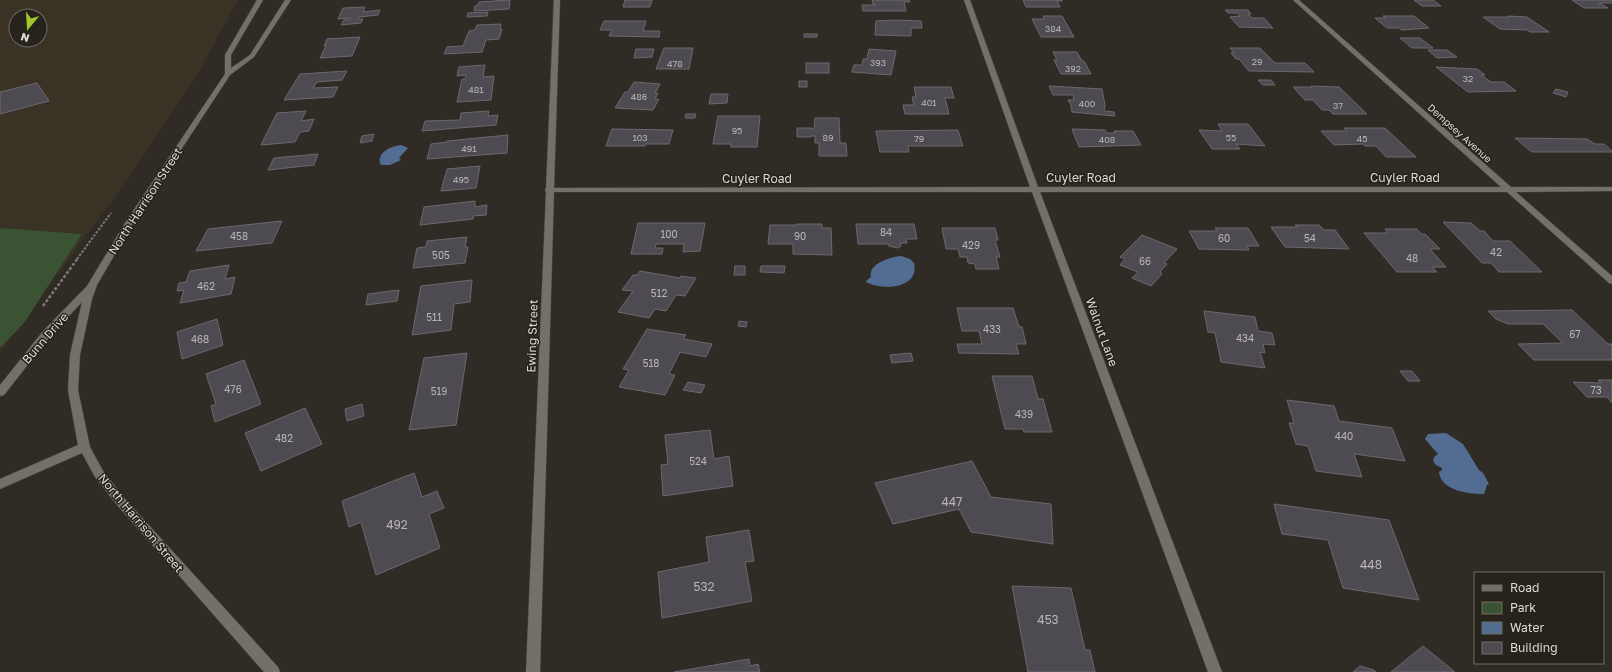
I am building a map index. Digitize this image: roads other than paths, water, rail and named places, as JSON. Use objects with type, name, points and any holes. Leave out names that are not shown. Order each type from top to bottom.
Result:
[{"type":"street","points":[[228,74],[228,55],[260,0]]},
{"type":"street","name":"North Harrison Street","points":[[273,672],[121,502],[99,474],[84,447],[73,390],[75,355],[79,331],[92,285],[136,213],[228,74],[252,56],[288,0]]},
{"type":"street","name":"Ewing Street","points":[[533,672],[549,190],[556,47],[556,0]]},
{"type":"street","name":"Walnut Lane","points":[[967,0],[1035,189],[1215,672]]},
{"type":"street","name":"Dempsey Avenue","points":[[1296,0],[1612,281]]},
{"type":"street","name":"Cuyler Road","points":[[549,190],[1612,189]]},
{"type":"street","name":"Bunn Drive","points":[[0,392],[48,332],[92,285]]},
{"type":"street","points":[[0,484],[84,447]]},
{"type":"water","points":[[401,145],[408,148],[399,158],[401,160],[390,165],[381,165],[380,157],[385,151]]},
{"type":"water","points":[[901,256],[910,259],[914,263],[914,272],[906,283],[890,287],[873,285],[866,282],[871,277],[871,272],[877,264],[886,259]]},
{"type":"water","points":[[1446,433],[1463,444],[1479,470],[1483,473],[1489,484],[1487,485],[1484,494],[1457,490],[1450,487],[1441,478],[1439,472],[1442,468],[1436,465],[1433,461],[1434,457],[1438,454],[1425,439],[1428,434]]}]
